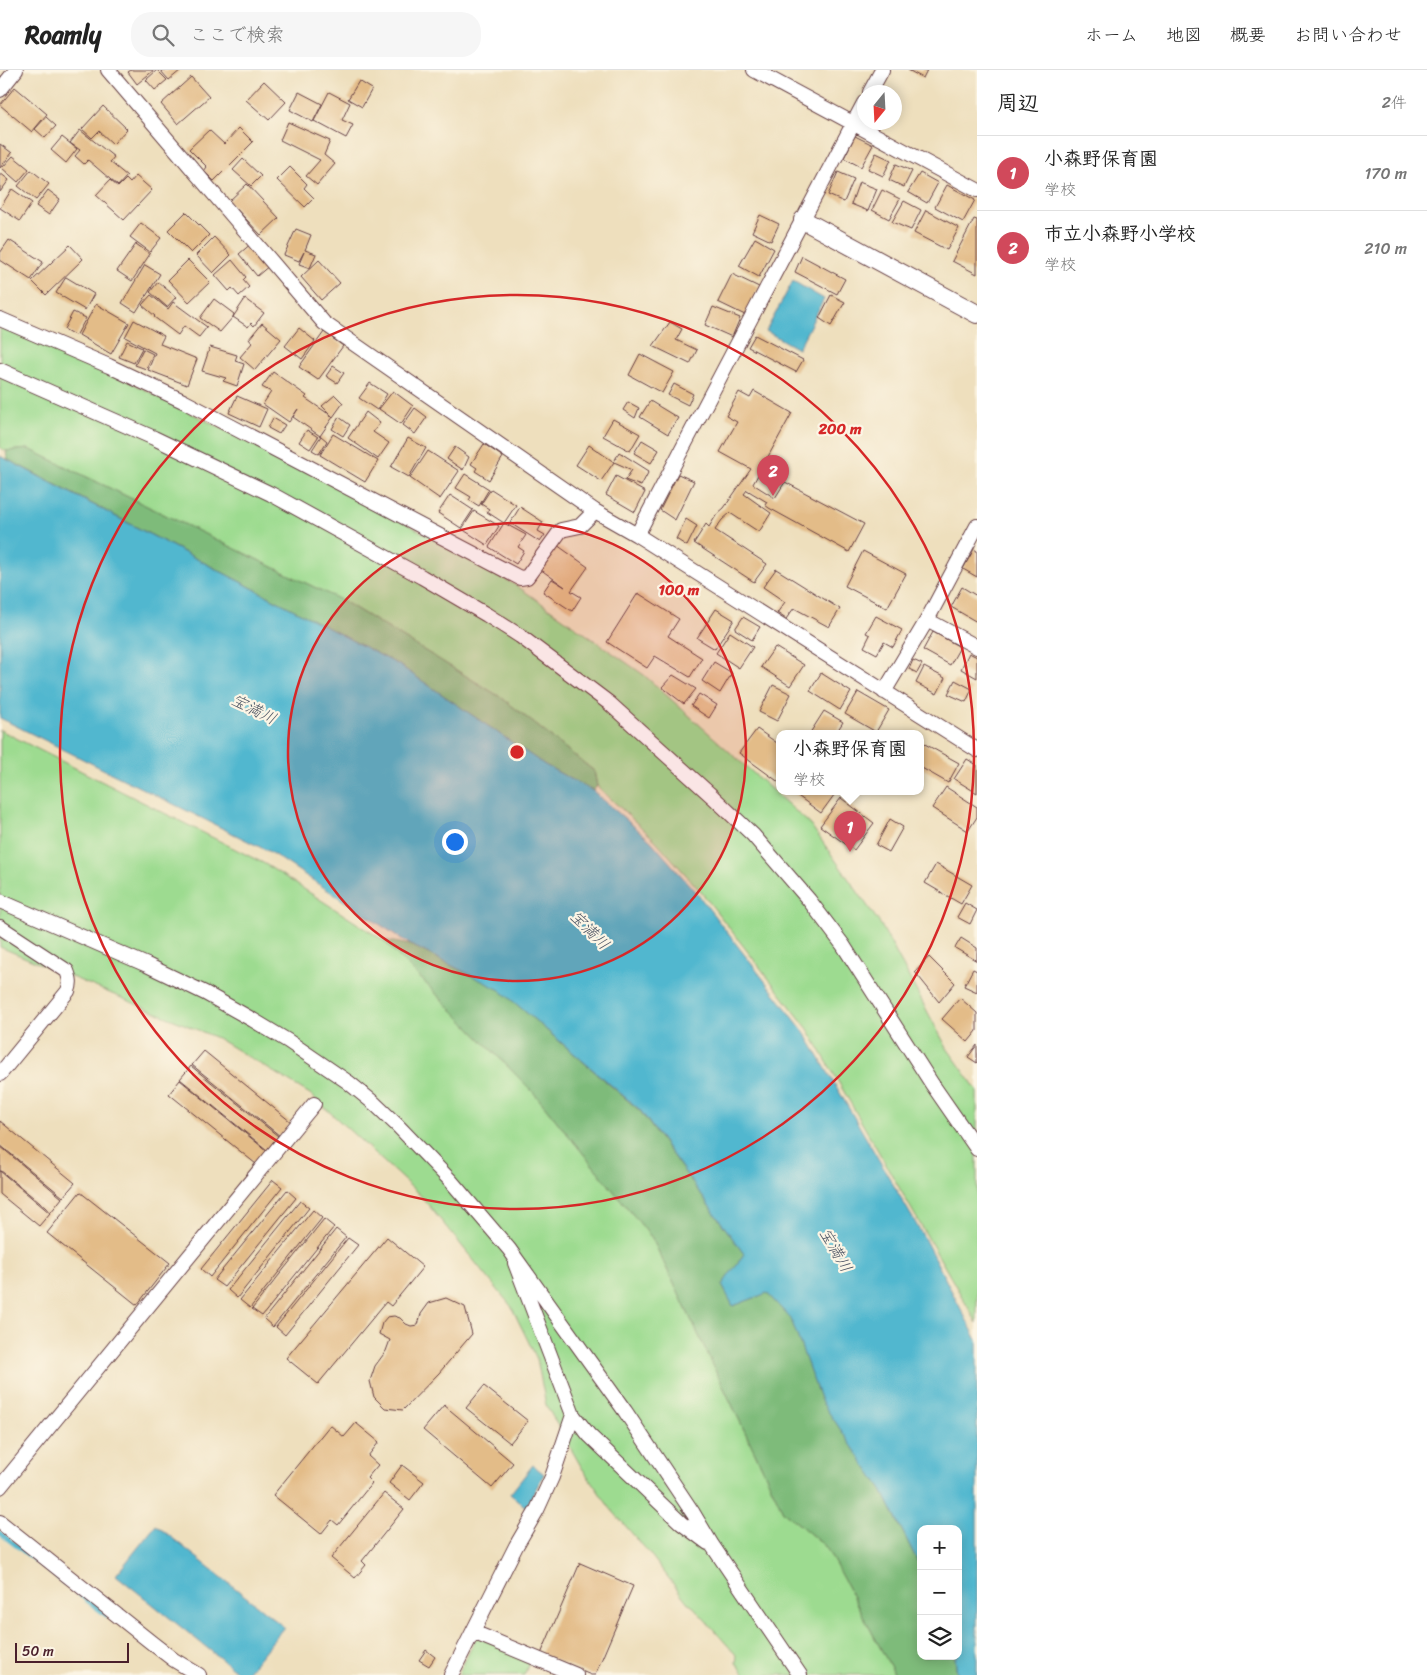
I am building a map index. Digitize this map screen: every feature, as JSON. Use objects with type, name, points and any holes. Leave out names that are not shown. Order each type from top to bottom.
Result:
[{"type":"street","points":[[0,90],[16,70]]},
{"type":"street","points":[[108,70],[324,323],[595,511],[638,535],[977,750]]},
{"type":"street","points":[[754,70],[977,190]]},
{"type":"street","points":[[874,85],[882,70]]},
{"type":"street","points":[[638,535],[857,117]]},
{"type":"street","points":[[803,220],[977,314]]},
{"type":"street","points":[[0,319],[109,366],[183,401],[520,578],[527,576],[561,530],[580,526],[595,511]]},
{"type":"street","points":[[0,370],[154,438],[271,494],[487,615],[520,636],[609,703],[714,797],[787,874],[844,945],[932,1084],[977,1149]]},
{"type":"street","points":[[884,692],[973,541],[977,526]]},
{"type":"street","points":[[927,620],[977,647]]},
{"type":"street","points":[[0,901],[147,965],[205,993],[288,1041],[319,1062],[375,1104],[398,1126],[450,1180],[509,1249],[625,1411],[693,1513],[712,1546],[800,1675]]},
{"type":"street","points":[[0,927],[67,971],[70,985],[68,991],[0,1074]]},
{"type":"street","points":[[0,1487],[314,1104]]},
{"type":"street","points":[[509,1249],[530,1308],[573,1415],[589,1435],[681,1523],[712,1546]]},
{"type":"street","points":[[451,1675],[516,1546],[537,1510],[552,1477],[573,1415]]},
{"type":"street","points":[[0,1522],[174,1660],[199,1675]]},
{"type":"street","points":[[473,1632],[576,1675]]},
{"type":"green space","points":[[0,327],[110,372],[381,509],[517,586],[644,675],[810,824],[881,925],[947,1048],[977,1090],[977,1323],[808,1029],[702,893],[656,841],[597,786],[594,771],[502,698],[345,602],[29,449],[6,451],[0,448]]},
{"type":"green space","points":[[29,449],[345,602],[502,698],[594,771],[597,786],[593,791],[545,765],[399,665],[7,459],[6,451]]},
{"type":"green space","points":[[0,730],[265,864],[383,940],[534,1093],[652,1238],[783,1511],[826,1547],[895,1675],[746,1675],[736,1663],[737,1656],[691,1604],[688,1603],[650,1554],[610,1508],[582,1468],[546,1405],[537,1359],[511,1306],[421,1196],[310,1094],[217,1038],[0,947]]},
{"type":"green space","points":[[383,940],[411,945],[500,990],[640,1111],[744,1254],[722,1285],[733,1306],[767,1293],[791,1319],[821,1401],[882,1490],[917,1560],[917,1660],[955,1660],[957,1675],[895,1675],[826,1547],[783,1511],[652,1238],[534,1093]]},
{"type":"green space","points":[[477,1636],[531,1659],[524,1675],[458,1675]]},
{"type":"water","points":[[793,281],[824,299],[798,349],[766,331]]},
{"type":"water","name":"宝満川","points":[[0,456],[399,665],[545,765],[593,791],[651,841],[699,896],[805,1033],[922,1234],[977,1340],[977,1675],[957,1675],[955,1660],[962,1660],[962,1525],[917,1525],[917,1560],[882,1490],[821,1401],[791,1319],[767,1293],[733,1306],[722,1285],[744,1254],[640,1110],[500,990],[411,945],[270,852],[0,718]]},
{"type":"water","points":[[533,1465],[544,1474],[526,1507],[510,1494]]},
{"type":"water","points":[[156,1525],[284,1627],[245,1675],[241,1675],[116,1575]]},
{"type":"building","points":[[131,70],[154,70],[137,84],[128,72]]},
{"type":"building","points":[[157,70],[167,80],[155,90],[146,80]]},
{"type":"building","points":[[160,70],[181,70],[169,80]]},
{"type":"building","points":[[908,70],[927,70],[923,78]]},
{"type":"building","points":[[191,77],[209,97],[178,124],[161,104]]},
{"type":"building","points":[[264,81],[286,102],[269,120],[246,100]]},
{"type":"building","points":[[359,81],[372,89],[362,107],[348,99]]},
{"type":"building","points":[[15,87],[47,114],[32,132],[0,105]]},
{"type":"building","points":[[299,92],[322,104],[313,122],[290,110]]},
{"type":"building","points":[[329,92],[350,103],[342,120],[353,125],[346,138],[314,121]]},
{"type":"building","points":[[103,106],[127,129],[113,144],[99,131],[92,138],[82,129]]},
{"type":"building","points":[[46,117],[56,126],[45,138],[35,129]]},
{"type":"building","points":[[288,122],[330,141],[324,155],[335,164],[317,185],[306,176],[320,160],[280,140]]},
{"type":"building","points":[[239,128],[253,142],[214,181],[204,171],[207,167],[189,149],[209,130],[224,144]]},
{"type":"building","points":[[80,130],[114,157],[110,162],[127,176],[118,186],[88,160],[84,164],[75,156],[80,150],[70,143]]},
{"type":"building","points":[[855,136],[873,145],[861,167],[844,158]]},
{"type":"building","points":[[62,137],[77,149],[66,163],[51,150]]},
{"type":"building","points":[[0,144],[12,153],[0,168]]},
{"type":"building","points":[[876,153],[891,160],[883,176],[868,169]]},
{"type":"building","points":[[13,156],[29,169],[18,182],[2,168]]},
{"type":"building","points":[[243,159],[261,176],[251,186],[233,170]]},
{"type":"building","points":[[896,164],[912,171],[904,187],[889,180]]},
{"type":"building","points":[[290,167],[307,184],[304,188],[314,198],[305,207],[277,180]]},
{"type":"building","points":[[31,170],[49,184],[36,200],[18,186]]},
{"type":"building","points":[[838,172],[854,179],[844,202],[828,195]]},
{"type":"building","points":[[0,173],[9,180],[0,192]]},
{"type":"building","points":[[920,173],[938,183],[927,203],[908,192]]},
{"type":"building","points":[[136,176],[152,190],[124,220],[96,195],[110,180],[118,187],[126,179],[130,183]]},
{"type":"building","points":[[859,182],[877,189],[868,211],[851,204]]},
{"type":"building","points":[[247,184],[279,218],[261,235],[229,201]]},
{"type":"building","points":[[947,185],[975,200],[963,222],[935,207]]},
{"type":"building","points":[[12,189],[32,203],[20,221],[0,208]]},
{"type":"building","points":[[48,190],[60,199],[49,215],[36,206]]},
{"type":"building","points":[[882,190],[900,199],[889,219],[872,210]]},
{"type":"building","points":[[904,201],[921,210],[911,230],[892,222]]},
{"type":"building","points":[[926,210],[959,228],[947,250],[914,233]]},
{"type":"building","points":[[186,212],[209,235],[191,253],[168,230]]},
{"type":"building","points":[[760,215],[779,224],[771,241],[752,232]]},
{"type":"building","points":[[974,219],[977,220],[977,274],[952,261]]},
{"type":"building","points":[[141,223],[161,238],[150,252],[130,237]]},
{"type":"building","points":[[296,229],[311,235],[305,250],[316,254],[310,268],[299,264],[304,252],[299,261],[284,255]]},
{"type":"building","points":[[214,237],[231,255],[213,273],[196,255]]},
{"type":"building","points":[[755,238],[774,249],[759,277],[739,266]]},
{"type":"building","points":[[9,240],[43,262],[31,280],[0,260],[0,253]]},
{"type":"building","points":[[252,243],[270,265],[257,276],[239,254]]},
{"type":"building","points":[[136,244],[150,254],[132,281],[117,271]]},
{"type":"building","points":[[70,245],[83,259],[46,295],[32,281]]},
{"type":"building","points":[[802,256],[845,279],[837,294],[795,272]]},
{"type":"building","points":[[188,260],[210,282],[189,302],[168,280]]},
{"type":"building","points":[[232,260],[246,277],[243,280],[249,287],[239,296],[232,288],[229,291],[215,275]]},
{"type":"building","points":[[319,260],[340,283],[321,300],[301,277]]},
{"type":"building","points":[[145,265],[160,274],[136,312],[122,303]]},
{"type":"building","points":[[732,274],[759,287],[745,315],[718,302]]},
{"type":"building","points":[[66,277],[94,294],[85,310],[56,293]]},
{"type":"building","points":[[158,282],[176,297],[167,307],[150,292]]},
{"type":"building","points":[[151,295],[168,309],[173,302],[207,327],[199,337],[184,326],[178,335],[154,317],[142,305]]},
{"type":"building","points":[[831,295],[845,302],[831,326],[819,318]]},
{"type":"building","points":[[214,299],[234,314],[220,332],[200,318]]},
{"type":"building","points":[[245,299],[264,313],[254,326],[251,323],[248,327],[233,317]]},
{"type":"building","points":[[96,304],[129,323],[111,354],[79,335]]},
{"type":"building","points":[[713,307],[740,318],[732,337],[705,325]]},
{"type":"building","points":[[73,312],[86,318],[76,336],[64,329]]},
{"type":"building","points":[[134,320],[164,336],[160,344],[197,359],[187,385],[148,370],[155,353],[125,337]]},
{"type":"building","points":[[670,322],[682,329],[676,340],[697,350],[690,364],[653,346]]},
{"type":"building","points":[[262,323],[281,339],[255,370],[240,357],[252,343],[249,339]]},
{"type":"building","points":[[299,328],[315,341],[302,359],[285,346]]},
{"type":"building","points":[[324,332],[343,346],[318,380],[299,367]]},
{"type":"building","points":[[755,335],[803,360],[796,372],[748,347]]},
{"type":"building","points":[[127,341],[142,348],[134,363],[119,357]]},
{"type":"building","points":[[210,347],[237,355],[235,361],[244,364],[237,386],[223,381],[226,378],[202,371]]},
{"type":"building","points":[[143,349],[153,354],[146,369],[135,365]]},
{"type":"building","points":[[640,354],[674,372],[662,393],[629,375]]},
{"type":"building","points":[[333,366],[344,373],[337,383],[326,376]]},
{"type":"building","points":[[273,372],[307,396],[305,398],[333,417],[320,436],[293,417],[298,409],[289,422],[263,404],[271,392],[262,387]]},
{"type":"building","points":[[370,383],[387,394],[377,410],[359,398]]},
{"type":"building","points":[[674,384],[693,394],[688,405],[668,395]]},
{"type":"building","points":[[393,391],[413,406],[401,424],[379,409]]},
{"type":"building","points":[[754,391],[792,413],[753,484],[775,498],[785,482],[864,524],[849,552],[769,508],[765,505],[767,502],[747,490],[744,494],[771,513],[759,532],[730,513],[715,530],[767,564],[754,582],[694,543],[706,524],[709,527],[717,514],[724,508],[751,469],[720,452],[737,422],[726,416],[739,392],[750,398]]},
{"type":"building","points":[[335,395],[343,403],[333,417],[322,406]]},
{"type":"building","points":[[237,396],[267,409],[259,427],[229,413]]},
{"type":"building","points":[[650,401],[678,418],[668,434],[640,417]]},
{"type":"building","points":[[628,402],[639,408],[635,418],[623,410]]},
{"type":"building","points":[[415,408],[427,417],[415,434],[403,425]]},
{"type":"building","points":[[366,412],[380,423],[373,432],[389,443],[378,459],[348,438]]},
{"type":"building","points":[[339,417],[350,425],[343,436],[332,429]]},
{"type":"building","points":[[273,418],[285,425],[279,434],[268,428]]},
{"type":"building","points":[[613,419],[640,434],[630,451],[603,436]]},
{"type":"building","points":[[307,430],[318,437],[310,449],[299,442]]},
{"type":"building","points":[[333,434],[378,461],[365,482],[320,455]]},
{"type":"building","points":[[321,436],[327,441],[319,454],[312,450]]},
{"type":"building","points":[[408,438],[426,448],[409,477],[391,467]]},
{"type":"building","points":[[642,440],[659,450],[651,463],[634,453]]},
{"type":"building","points":[[484,444],[503,457],[489,480],[475,471],[477,468],[471,464]]},
{"type":"building","points":[[589,445],[614,462],[601,481],[576,465]]},
{"type":"building","points":[[455,447],[469,457],[463,470],[447,459]]},
{"type":"building","points":[[428,451],[459,471],[440,499],[410,478]]},
{"type":"building","points":[[619,452],[649,471],[641,486],[625,480],[632,470],[614,462]]},
{"type":"building","points":[[465,474],[489,489],[479,506],[469,500],[471,497],[456,488]]},
{"type":"building","points":[[678,474],[694,481],[675,520],[660,510]]},
{"type":"building","points":[[616,476],[645,492],[635,512],[606,495]]},
{"type":"building","points":[[491,489],[516,505],[504,523],[487,512],[489,509],[481,504]]},
{"type":"building","points":[[450,495],[473,510],[461,528],[438,513]]},
{"type":"building","points":[[520,507],[543,522],[538,531],[545,535],[540,542],[510,523]]},
{"type":"building","points":[[474,511],[499,526],[487,545],[462,529]]},
{"type":"building","points":[[686,519],[697,526],[687,546],[676,539]]},
{"type":"building","points":[[504,523],[526,535],[518,547],[524,551],[516,564],[489,547]]},
{"type":"building","points":[[557,545],[588,567],[571,591],[581,597],[572,611],[543,592],[552,579],[565,587],[540,569]]},
{"type":"building","points":[[974,549],[977,551],[977,577],[963,569]]},
{"type":"building","points":[[863,551],[906,574],[887,608],[845,586]]},
{"type":"building","points":[[776,569],[840,609],[829,627],[794,608],[786,619],[777,613],[785,602],[763,587]]},
{"type":"building","points":[[962,587],[977,596],[977,622],[951,607]]},
{"type":"building","points":[[638,593],[679,619],[668,636],[702,658],[690,677],[655,656],[647,668],[607,642]]},
{"type":"building","points":[[716,609],[734,620],[715,649],[697,638]]},
{"type":"building","points":[[876,616],[902,630],[893,647],[884,642],[877,654],[864,647],[870,635],[866,633]]},
{"type":"building","points":[[743,617],[760,627],[752,640],[735,629]]},
{"type":"building","points":[[730,632],[753,647],[739,668],[716,653]]},
{"type":"building","points":[[933,632],[960,647],[950,665],[923,650]]},
{"type":"building","points":[[775,647],[804,665],[790,686],[761,667]]},
{"type":"building","points":[[969,653],[977,657],[977,678],[961,669]]},
{"type":"building","points":[[913,660],[922,664],[917,673],[909,669]]},
{"type":"building","points":[[714,662],[732,673],[720,693],[702,681]]},
{"type":"building","points":[[924,667],[945,678],[937,694],[916,683]]},
{"type":"building","points":[[821,673],[851,692],[840,710],[810,691]]},
{"type":"building","points":[[673,675],[696,689],[684,704],[662,687]]},
{"type":"building","points":[[955,680],[972,689],[966,702],[948,694]]},
{"type":"building","points":[[773,685],[791,694],[777,721],[759,712]]},
{"type":"building","points":[[858,692],[889,710],[877,730],[873,730],[845,714]]},
{"type":"building","points":[[699,694],[717,705],[709,718],[691,706]]},
{"type":"building","points":[[824,711],[843,722],[838,730],[812,730]]},
{"type":"building","points":[[757,729],[776,742],[776,780],[739,753]]},
{"type":"building","points":[[924,744],[959,763],[948,783],[924,769]]},
{"type":"building","points":[[967,759],[977,765],[977,793],[954,779]]},
{"type":"building","points":[[946,787],[977,807],[977,817],[968,831],[932,808]]},
{"type":"building","points":[[796,795],[834,795],[821,813]]},
{"type":"building","points":[[841,798],[874,823],[854,850],[820,826]]},
{"type":"building","points":[[890,819],[903,827],[889,852],[876,845]]},
{"type":"building","points":[[936,864],[972,885],[961,904],[925,883]]},
{"type":"building","points":[[965,903],[977,910],[970,924],[957,917]]},
{"type":"building","points":[[961,938],[977,948],[977,961],[955,948]]},
{"type":"building","points":[[929,957],[955,983],[939,1002],[915,972]]},
{"type":"building","points":[[973,969],[977,971],[977,992],[964,986]]},
{"type":"building","points":[[960,998],[977,1013],[977,1031],[968,1042],[942,1019]]},
{"type":"building","points":[[977,1045],[977,1063],[968,1057]]},
{"type":"building","points":[[204,1051],[291,1122],[280,1136],[192,1065]]},
{"type":"building","points":[[191,1066],[278,1136],[267,1150],[180,1079]]},
{"type":"building","points":[[180,1080],[267,1151],[256,1164],[169,1094]]},
{"type":"building","points":[[0,1121],[75,1183],[63,1197],[0,1145]]},
{"type":"building","points":[[0,1146],[62,1198],[51,1212],[0,1170]]},
{"type":"building","points":[[0,1171],[50,1213],[39,1226],[0,1194]]},
{"type":"building","points":[[273,1180],[282,1187],[210,1277],[201,1269]]},
{"type":"building","points":[[287,1190],[296,1198],[224,1287],[214,1280]]},
{"type":"building","points":[[80,1192],[170,1263],[137,1305],[47,1233]]},
{"type":"building","points":[[300,1201],[309,1208],[237,1298],[228,1290]]},
{"type":"building","points":[[313,1210],[322,1218],[250,1308],[240,1300]]},
{"type":"building","points":[[324,1219],[334,1227],[262,1316],[252,1309]]},
{"type":"building","points":[[336,1229],[346,1237],[273,1327],[264,1319]]},
{"type":"building","points":[[387,1237],[423,1267],[391,1306],[386,1302],[318,1384],[286,1358]]},
{"type":"building","points":[[348,1238],[358,1245],[285,1335],[276,1327]]},
{"type":"building","points":[[446,1298],[465,1307],[472,1334],[439,1373],[403,1410],[385,1408],[374,1397],[370,1381],[375,1366],[386,1351],[390,1340],[379,1334],[382,1323],[387,1317],[394,1316],[411,1326],[418,1325],[421,1314],[429,1303]]},
{"type":"building","points":[[484,1386],[528,1421],[510,1443],[466,1408]]},
{"type":"building","points":[[444,1405],[513,1463],[492,1488],[423,1430]]},
{"type":"building","points":[[356,1423],[379,1442],[368,1456],[378,1465],[367,1478],[372,1483],[338,1525],[332,1520],[321,1534],[273,1495],[330,1425],[344,1437]]},
{"type":"building","points":[[402,1465],[424,1482],[410,1500],[389,1483]]},
{"type":"building","points":[[384,1493],[404,1509],[362,1561],[366,1565],[355,1578],[331,1558]]},
{"type":"building","points":[[580,1563],[633,1586],[595,1675],[541,1654]]},
{"type":"building","points":[[426,1650],[435,1657],[429,1666],[419,1660]]},
{"type":"waterway","points":[[0,1533],[106,1615]]},
{"type":"place","name":"市立小森野小学校","points":[[773,496]]},
{"type":"place","name":"小森野保育園","points":[[850,852]]}]
